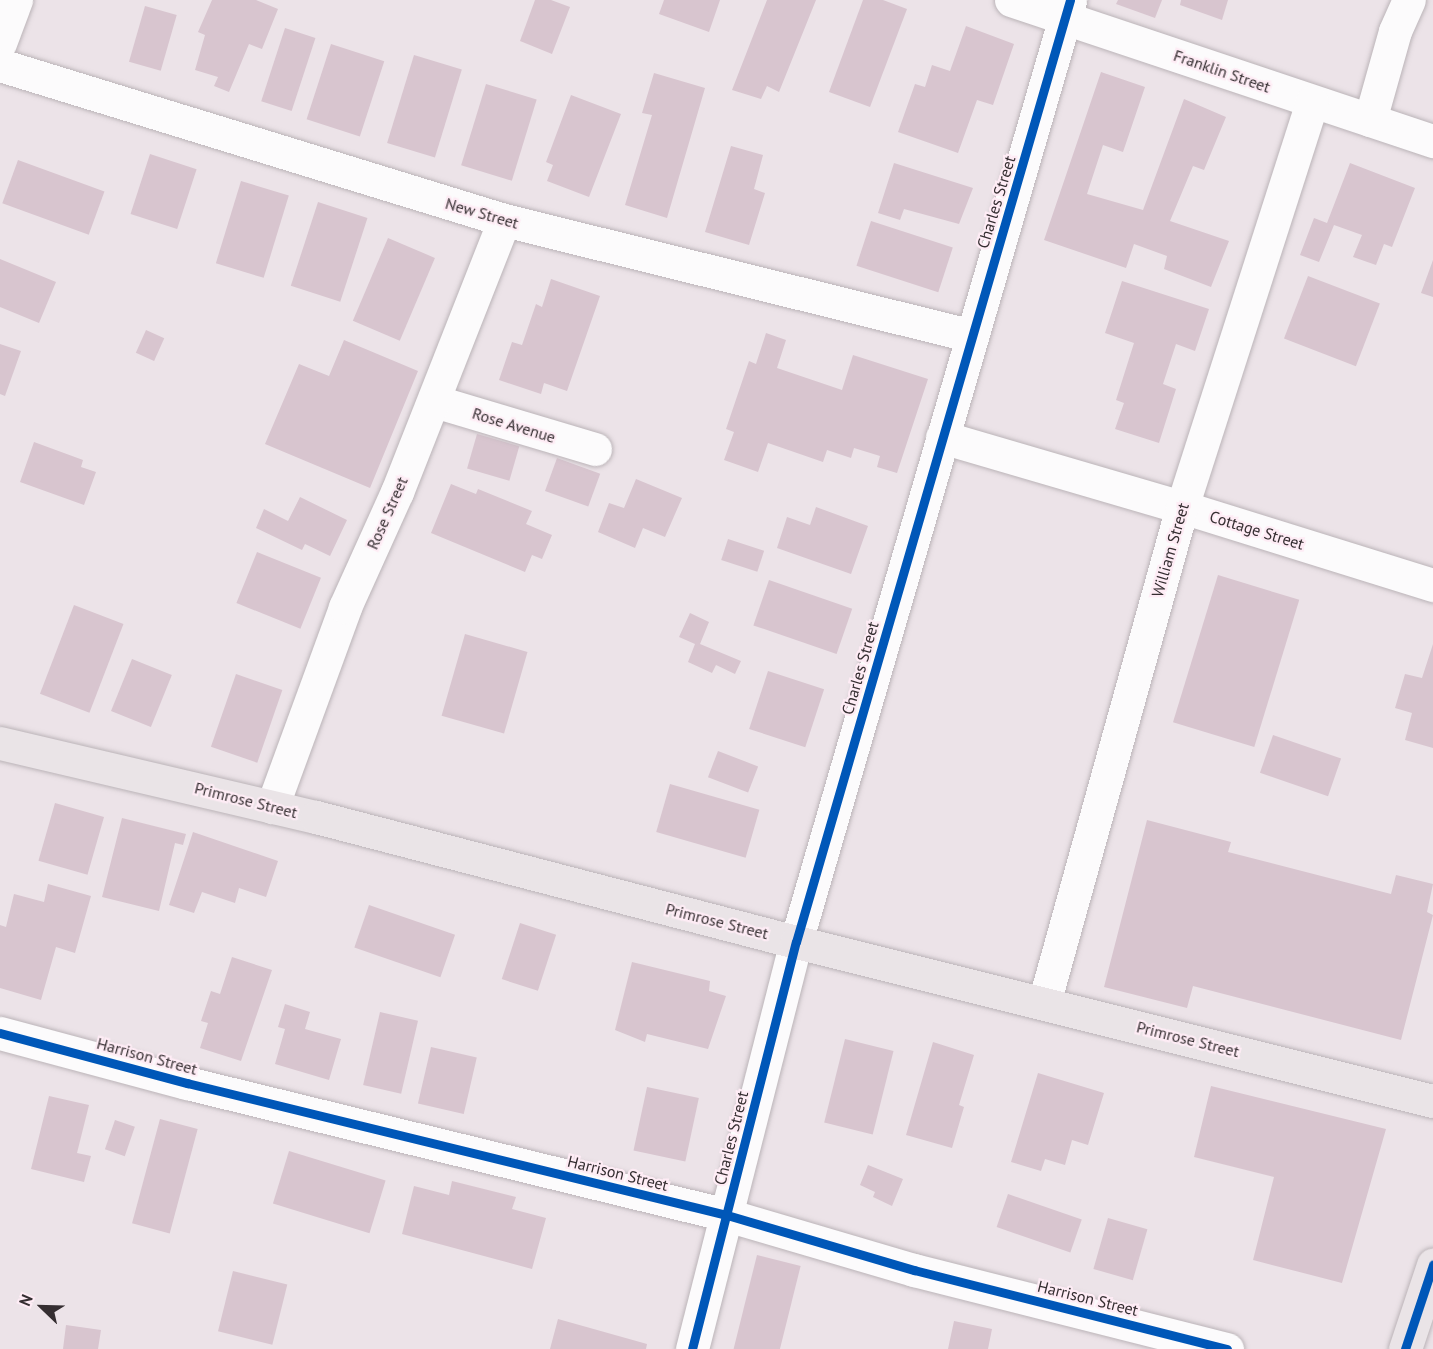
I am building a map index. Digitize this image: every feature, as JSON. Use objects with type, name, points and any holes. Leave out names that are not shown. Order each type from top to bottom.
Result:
[{"type":"main road","name":"Primrose Street","points":[[0,743],[272,807],[796,942],[1433,1101]]},
{"type":"main road","points":[[1405,1349],[1433,1265]]},
{"type":"street","points":[[0,43],[16,0]]},
{"type":"street","name":"Franklin Street","points":[[1011,0],[1068,9],[1312,102],[1433,141]]},
{"type":"street","points":[[1370,120],[1395,30],[1409,0]]},
{"type":"street","name":"Charles Street","points":[[692,1349],[796,942],[1068,9]]},
{"type":"street","name":"New Street","points":[[0,65],[504,220],[971,336]]},
{"type":"street","name":"William Street","points":[[1044,1003],[1182,507],[1312,102]]},
{"type":"street","name":"Rose Street","points":[[272,807],[345,607],[434,401],[504,220]]},
{"type":"street","name":"Rose Avenue","points":[[434,401],[594,450]]},
{"type":"street","name":"Cottage Street","points":[[942,437],[1182,507],[1433,585]]},
{"type":"street","name":"Harrison Street","points":[[0,1033],[187,1083],[727,1215],[914,1270],[1227,1349]]},
{"type":"building","points":[[212,0],[256,0],[278,9],[262,49],[249,44],[229,92],[214,86],[218,77],[195,70],[205,35],[198,32]]},
{"type":"building","points":[[535,0],[551,0],[570,7],[552,54],[520,41]]},
{"type":"building","points":[[664,0],[720,0],[709,32],[659,14]]},
{"type":"building","points":[[767,0],[816,0],[779,92],[767,86],[761,99],[732,90]]},
{"type":"building","points":[[863,0],[883,0],[907,9],[870,107],[829,92]]},
{"type":"building","points":[[1118,0],[1162,0],[1155,18],[1116,4]]},
{"type":"building","points":[[1181,0],[1228,0],[1222,20],[1180,5]]},
{"type":"building","points":[[145,6],[177,15],[161,71],[129,62]]},
{"type":"building","points":[[966,26],[1014,44],[993,105],[977,100],[958,153],[898,132],[915,84],[925,87],[932,65],[950,71]]},
{"type":"building","points":[[285,28],[315,38],[292,111],[261,101]]},
{"type":"building","points":[[331,44],[384,61],[360,136],[307,119]]},
{"type":"building","points":[[414,55],[462,70],[435,158],[387,143]]},
{"type":"building","points":[[1101,72],[1145,87],[1123,152],[1103,145],[1087,194],[1143,210],[1184,99],[1226,117],[1204,170],[1193,166],[1170,221],[1229,241],[1211,287],[1164,269],[1167,256],[1134,244],[1126,268],[1044,240]]},
{"type":"building","points":[[654,73],[705,88],[667,218],[625,205],[652,115],[642,113]]},
{"type":"building","points":[[486,84],[537,99],[512,181],[461,165]]},
{"type":"building","points":[[571,95],[621,114],[589,197],[547,181],[553,165],[546,162]]},
{"type":"building","points":[[731,146],[763,155],[754,189],[765,193],[749,245],[705,232]]},
{"type":"building","points":[[150,154],[197,169],[177,229],[131,214]]},
{"type":"building","points":[[18,160],[104,191],[89,235],[2,203]]},
{"type":"building","points":[[894,163],[973,188],[959,224],[904,209],[900,220],[878,213]]},
{"type":"building","points":[[1350,163],[1415,188],[1392,247],[1384,244],[1376,265],[1353,257],[1362,235],[1334,225],[1319,262],[1300,255],[1314,218],[1327,223]]},
{"type":"building","points":[[241,181],[289,196],[264,278],[216,263]]},
{"type":"building","points":[[318,202],[367,218],[340,302],[291,286]]},
{"type":"building","points":[[871,221],[953,248],[938,292],[856,266]]},
{"type":"building","points":[[388,238],[435,258],[400,341],[353,321]]},
{"type":"building","points":[[0,259],[56,282],[39,323],[0,307]]},
{"type":"building","points":[[1433,260],[1433,297],[1421,293]]},
{"type":"building","points":[[1308,276],[1380,304],[1356,366],[1284,339]]},
{"type":"building","points":[[551,279],[600,296],[567,391],[544,383],[541,394],[499,380],[512,342],[522,345],[536,304],[542,307]]},
{"type":"building","points":[[1122,281],[1209,309],[1195,351],[1176,344],[1163,384],[1176,389],[1159,443],[1115,429],[1124,403],[1116,400],[1134,343],[1105,333]]},
{"type":"building","points":[[146,330],[164,338],[154,361],[136,353]]},
{"type":"building","points":[[766,333],[786,340],[777,368],[842,390],[853,355],[928,379],[897,473],[877,467],[880,456],[854,448],[851,458],[827,450],[823,462],[768,443],[758,472],[724,460],[734,432],[726,429],[749,361],[756,364]]},
{"type":"building","points":[[344,340],[418,371],[370,488],[265,444],[299,364],[329,376]]},
{"type":"building","points":[[0,344],[21,351],[5,396],[0,394]]},
{"type":"building","points":[[477,434],[519,446],[509,481],[467,469]]},
{"type":"building","points":[[34,442],[83,460],[81,467],[96,472],[84,505],[20,482]]},
{"type":"building","points":[[557,458],[600,474],[588,507],[545,491]]},
{"type":"building","points":[[636,479],[682,498],[665,537],[643,528],[635,548],[598,532],[609,503],[624,508]]},
{"type":"building","points":[[451,484],[476,494],[478,489],[532,511],[526,524],[552,535],[542,559],[532,555],[525,572],[431,533]]},
{"type":"building","points":[[300,497],[347,520],[330,556],[305,544],[302,550],[256,528],[264,509],[288,521]]},
{"type":"building","points":[[816,507],[868,526],[851,574],[777,548],[787,517],[810,525]]},
{"type":"building","points":[[728,539],[764,551],[757,572],[721,560]]},
{"type":"building","points":[[257,552],[321,578],[300,629],[236,603]]},
{"type":"building","points":[[1218,575],[1299,600],[1254,747],[1173,722]]},
{"type":"building","points":[[769,580],[852,609],[837,654],[753,625]]},
{"type":"building","points":[[74,605],[123,624],[89,713],[40,694]]},
{"type":"building","points":[[690,613],[709,622],[700,644],[741,661],[735,674],[716,665],[712,673],[688,662],[695,644],[679,637]]},
{"type":"building","points":[[465,634],[527,652],[504,734],[442,716]]},
{"type":"building","points":[[1433,644],[1433,748],[1405,740],[1412,713],[1395,708],[1405,674],[1422,678]]},
{"type":"building","points":[[132,659],[172,675],[151,727],[111,711]]},
{"type":"building","points":[[768,671],[824,689],[805,747],[749,729]]},
{"type":"building","points":[[236,674],[282,690],[257,763],[211,747]]},
{"type":"building","points":[[1273,735],[1341,758],[1328,796],[1260,773]]},
{"type":"building","points":[[718,751],[758,766],[748,793],[708,777]]},
{"type":"building","points":[[670,784],[759,810],[746,858],[656,832]]},
{"type":"building","points":[[55,803],[104,817],[87,875],[38,861]]},
{"type":"building","points":[[122,818],[186,834],[183,845],[175,843],[159,911],[102,897]]},
{"type":"building","points":[[1147,820],[1231,842],[1228,852],[1391,894],[1396,875],[1433,884],[1427,912],[1433,915],[1401,1040],[1193,986],[1187,1008],[1104,987]]},
{"type":"building","points":[[193,832],[278,861],[266,897],[239,888],[235,903],[202,892],[194,913],[169,905]]},
{"type":"building","points":[[48,884],[91,896],[75,953],[56,947],[41,1000],[0,988],[0,925],[6,927],[14,894],[44,902]]},
{"type":"building","points":[[369,905],[455,935],[440,977],[354,948]]},
{"type":"building","points":[[520,923],[556,935],[538,991],[502,979]]},
{"type":"building","points":[[232,957],[272,970],[241,1061],[200,1048],[208,1023],[201,1021],[211,991],[220,994]]},
{"type":"building","points":[[632,962],[710,981],[709,991],[726,996],[708,1049],[647,1034],[645,1042],[615,1030]]},
{"type":"building","points":[[285,1004],[310,1012],[305,1029],[341,1039],[329,1080],[275,1064],[285,1029],[278,1027]]},
{"type":"building","points":[[380,1012],[418,1021],[401,1094],[363,1085]]},
{"type":"building","points":[[845,1039],[894,1051],[873,1135],[824,1122]]},
{"type":"building","points":[[933,1042],[974,1055],[959,1105],[964,1107],[952,1148],[906,1135]]},
{"type":"building","points":[[431,1047],[477,1058],[464,1114],[418,1104]]},
{"type":"building","points":[[1038,1073],[1104,1093],[1088,1145],[1072,1140],[1065,1165],[1045,1159],[1041,1171],[1011,1162]]},
{"type":"building","points":[[1211,1086],[1386,1129],[1342,1283],[1253,1260],[1274,1177],[1194,1157]]},
{"type":"building","points":[[647,1087],[699,1098],[685,1162],[633,1151]]},
{"type":"building","points":[[49,1096],[89,1105],[77,1153],[91,1156],[84,1182],[31,1169]]},
{"type":"building","points":[[160,1119],[198,1129],[170,1233],[132,1223]]},
{"type":"building","points":[[115,1120],[135,1127],[125,1156],[105,1149]]},
{"type":"building","points":[[289,1151],[386,1181],[370,1233],[273,1204]]},
{"type":"building","points":[[868,1165],[903,1179],[892,1206],[873,1197],[875,1192],[860,1185]]},
{"type":"building","points":[[452,1181],[516,1197],[512,1209],[546,1218],[532,1269],[402,1234],[414,1186],[449,1195]]},
{"type":"building","points":[[1008,1194],[1082,1219],[1070,1252],[997,1227]]},
{"type":"building","points":[[1108,1218],[1147,1229],[1133,1280],[1093,1269]]},
{"type":"building","points":[[757,1255],[801,1266],[780,1349],[734,1349]]},
{"type":"building","points":[[233,1271],[287,1285],[272,1345],[218,1331]]},
{"type":"building","points":[[558,1319],[647,1344],[646,1349],[550,1349]]},
{"type":"building","points":[[954,1321],[992,1329],[988,1349],[948,1349]]},
{"type":"building","points":[[66,1325],[101,1330],[98,1349],[63,1349]]},
{"type":"cycle path","points":[[692,1349],[796,942],[1070,0]]},
{"type":"cycle path","points":[[0,1033],[187,1083],[727,1215],[914,1270],[1227,1349]]},
{"type":"cycle path","points":[[1405,1349],[1433,1265]]}]
